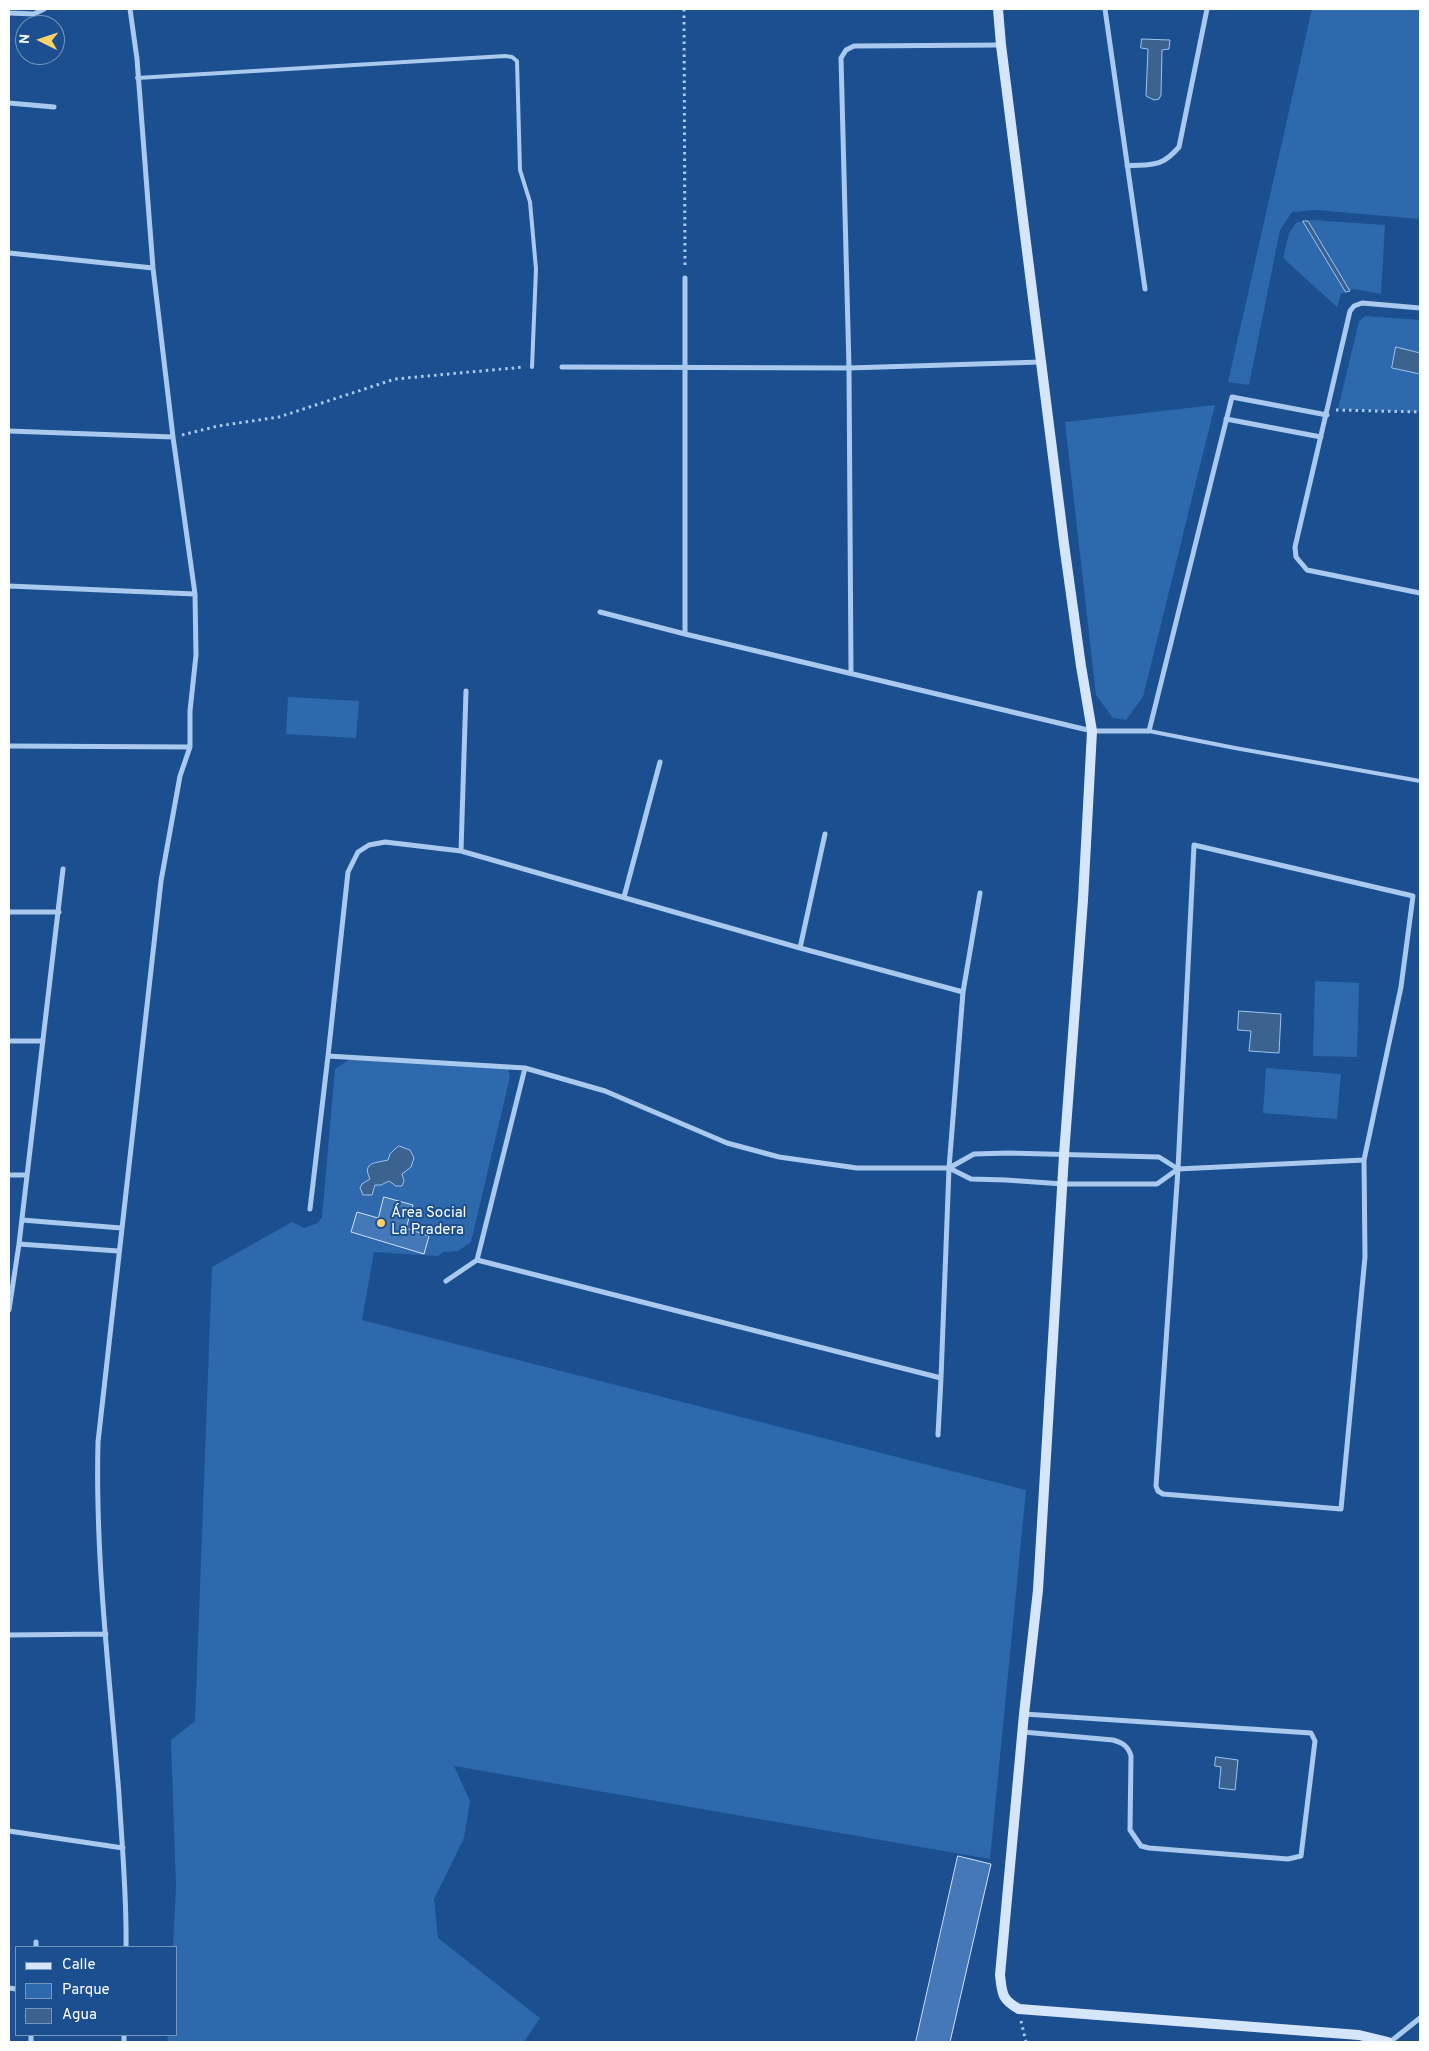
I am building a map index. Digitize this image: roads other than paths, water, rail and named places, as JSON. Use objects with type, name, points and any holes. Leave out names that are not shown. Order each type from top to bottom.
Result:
[{"type":"street","points":[[9,13],[34,14],[44,9]]},
{"type":"street","points":[[126,1946],[123,1848],[97,1494],[98,1442],[118,1251],[163,865],[180,776],[190,747],[190,712],[196,655],[195,594],[173,437],[153,268],[137,59],[130,9]]},
{"type":"street","points":[[1003,9],[998,9],[1001,45],[1065,553],[1092,731],[1038,1590],[1024,1714],[1000,1975],[1002,1995],[1009,2004],[1019,2009],[1359,2035],[1389,2042],[1420,2018]]},
{"type":"street","points":[[1106,9],[1145,289]]},
{"type":"street","points":[[1127,166],[1160,164],[1179,147],[1208,9]]},
{"type":"street","points":[[851,672],[849,368],[841,58],[846,50],[854,46],[1001,45]]},
{"type":"street","points":[[9,103],[54,108]]},
{"type":"street","points":[[9,253],[153,268]]},
{"type":"street","points":[[685,278],[685,634]]},
{"type":"street","points":[[1420,308],[1362,303],[1354,306],[1350,311],[1295,547],[1296,556],[1300,564],[1307,570],[1420,593]]},
{"type":"street","points":[[562,367],[849,368],[1042,362]]},
{"type":"street","points":[[600,612],[1092,731],[1149,731],[1232,397],[1327,415]]},
{"type":"street","points":[[1226,419],[1321,437]]},
{"type":"street","points":[[9,431],[173,437]]},
{"type":"street","points":[[9,586],[195,594]]},
{"type":"street","points":[[461,851],[466,691]]},
{"type":"street","points":[[9,746],[190,747]]},
{"type":"street","points":[[624,897],[660,762]]},
{"type":"street","points":[[800,948],[825,834]]},
{"type":"street","points":[[310,1209],[348,872],[358,852],[369,845],[385,842],[461,851],[800,948],[963,992]]},
{"type":"street","points":[[1194,845],[1413,896],[1401,987],[1364,1160],[1365,1257],[1341,1508],[1163,1494],[1158,1491],[1156,1486],[1178,1169],[1194,845]]},
{"type":"street","points":[[9,1310],[9,1295],[19,1244],[64,870]]},
{"type":"street","points":[[938,1435],[949,1168],[963,992],[980,892]]},
{"type":"street","points":[[9,912],[59,912]]},
{"type":"street","points":[[9,1041],[43,1041]]},
{"type":"street","points":[[328,1056],[525,1068],[605,1091],[727,1143],[779,1157],[856,1168],[949,1168],[971,1179],[1063,1184],[1157,1184],[1178,1169],[1364,1160]]},
{"type":"street","points":[[446,1281],[477,1260],[525,1068]]},
{"type":"street","points":[[949,1168],[974,1154],[1008,1153],[1159,1157],[1178,1169]]},
{"type":"street","points":[[9,1175],[27,1175]]},
{"type":"street","points":[[22,1220],[121,1228]]},
{"type":"street","points":[[19,1244],[118,1251]]},
{"type":"street","points":[[477,1260],[941,1378]]},
{"type":"street","points":[[9,1635],[106,1634]]},
{"type":"street","points":[[1023,1732],[1113,1740],[1123,1743],[1132,1756],[1130,1830],[1140,1846],[1288,1860],[1301,1856],[1315,1741],[1311,1732],[1024,1714]]},
{"type":"street","points":[[9,1831],[123,1848]]},
{"type":"lane","points":[[137,78],[505,56],[512,57],[518,61],[520,170],[530,202],[536,269],[532,367]]},
{"type":"lane","points":[[1149,731],[1420,781]]},
{"type":"water","points":[[1142,39],[1170,40],[1169,49],[1162,50],[1161,95],[1159,99],[1154,100],[1146,96],[1148,49],[1141,48]]},
{"type":"water","points":[[1303,221],[1308,221],[1350,291],[1346,292]]},
{"type":"water","points":[[1396,347],[1420,353],[1420,374],[1392,368]]},
{"type":"water","points":[[1239,1011],[1281,1014],[1279,1053],[1249,1051],[1251,1031],[1238,1030]]},
{"type":"water","points":[[399,1146],[410,1150],[414,1158],[411,1167],[402,1174],[404,1181],[402,1186],[396,1186],[389,1181],[381,1185],[375,1185],[372,1195],[363,1195],[360,1188],[362,1184],[370,1179],[368,1173],[369,1166],[388,1160],[390,1154]]},
{"type":"water","points":[[1216,1757],[1238,1760],[1235,1790],[1219,1788],[1221,1767],[1215,1766]]},
{"type":"place","name":"Área Social La Pradera","points":[[381,1223]]}]
